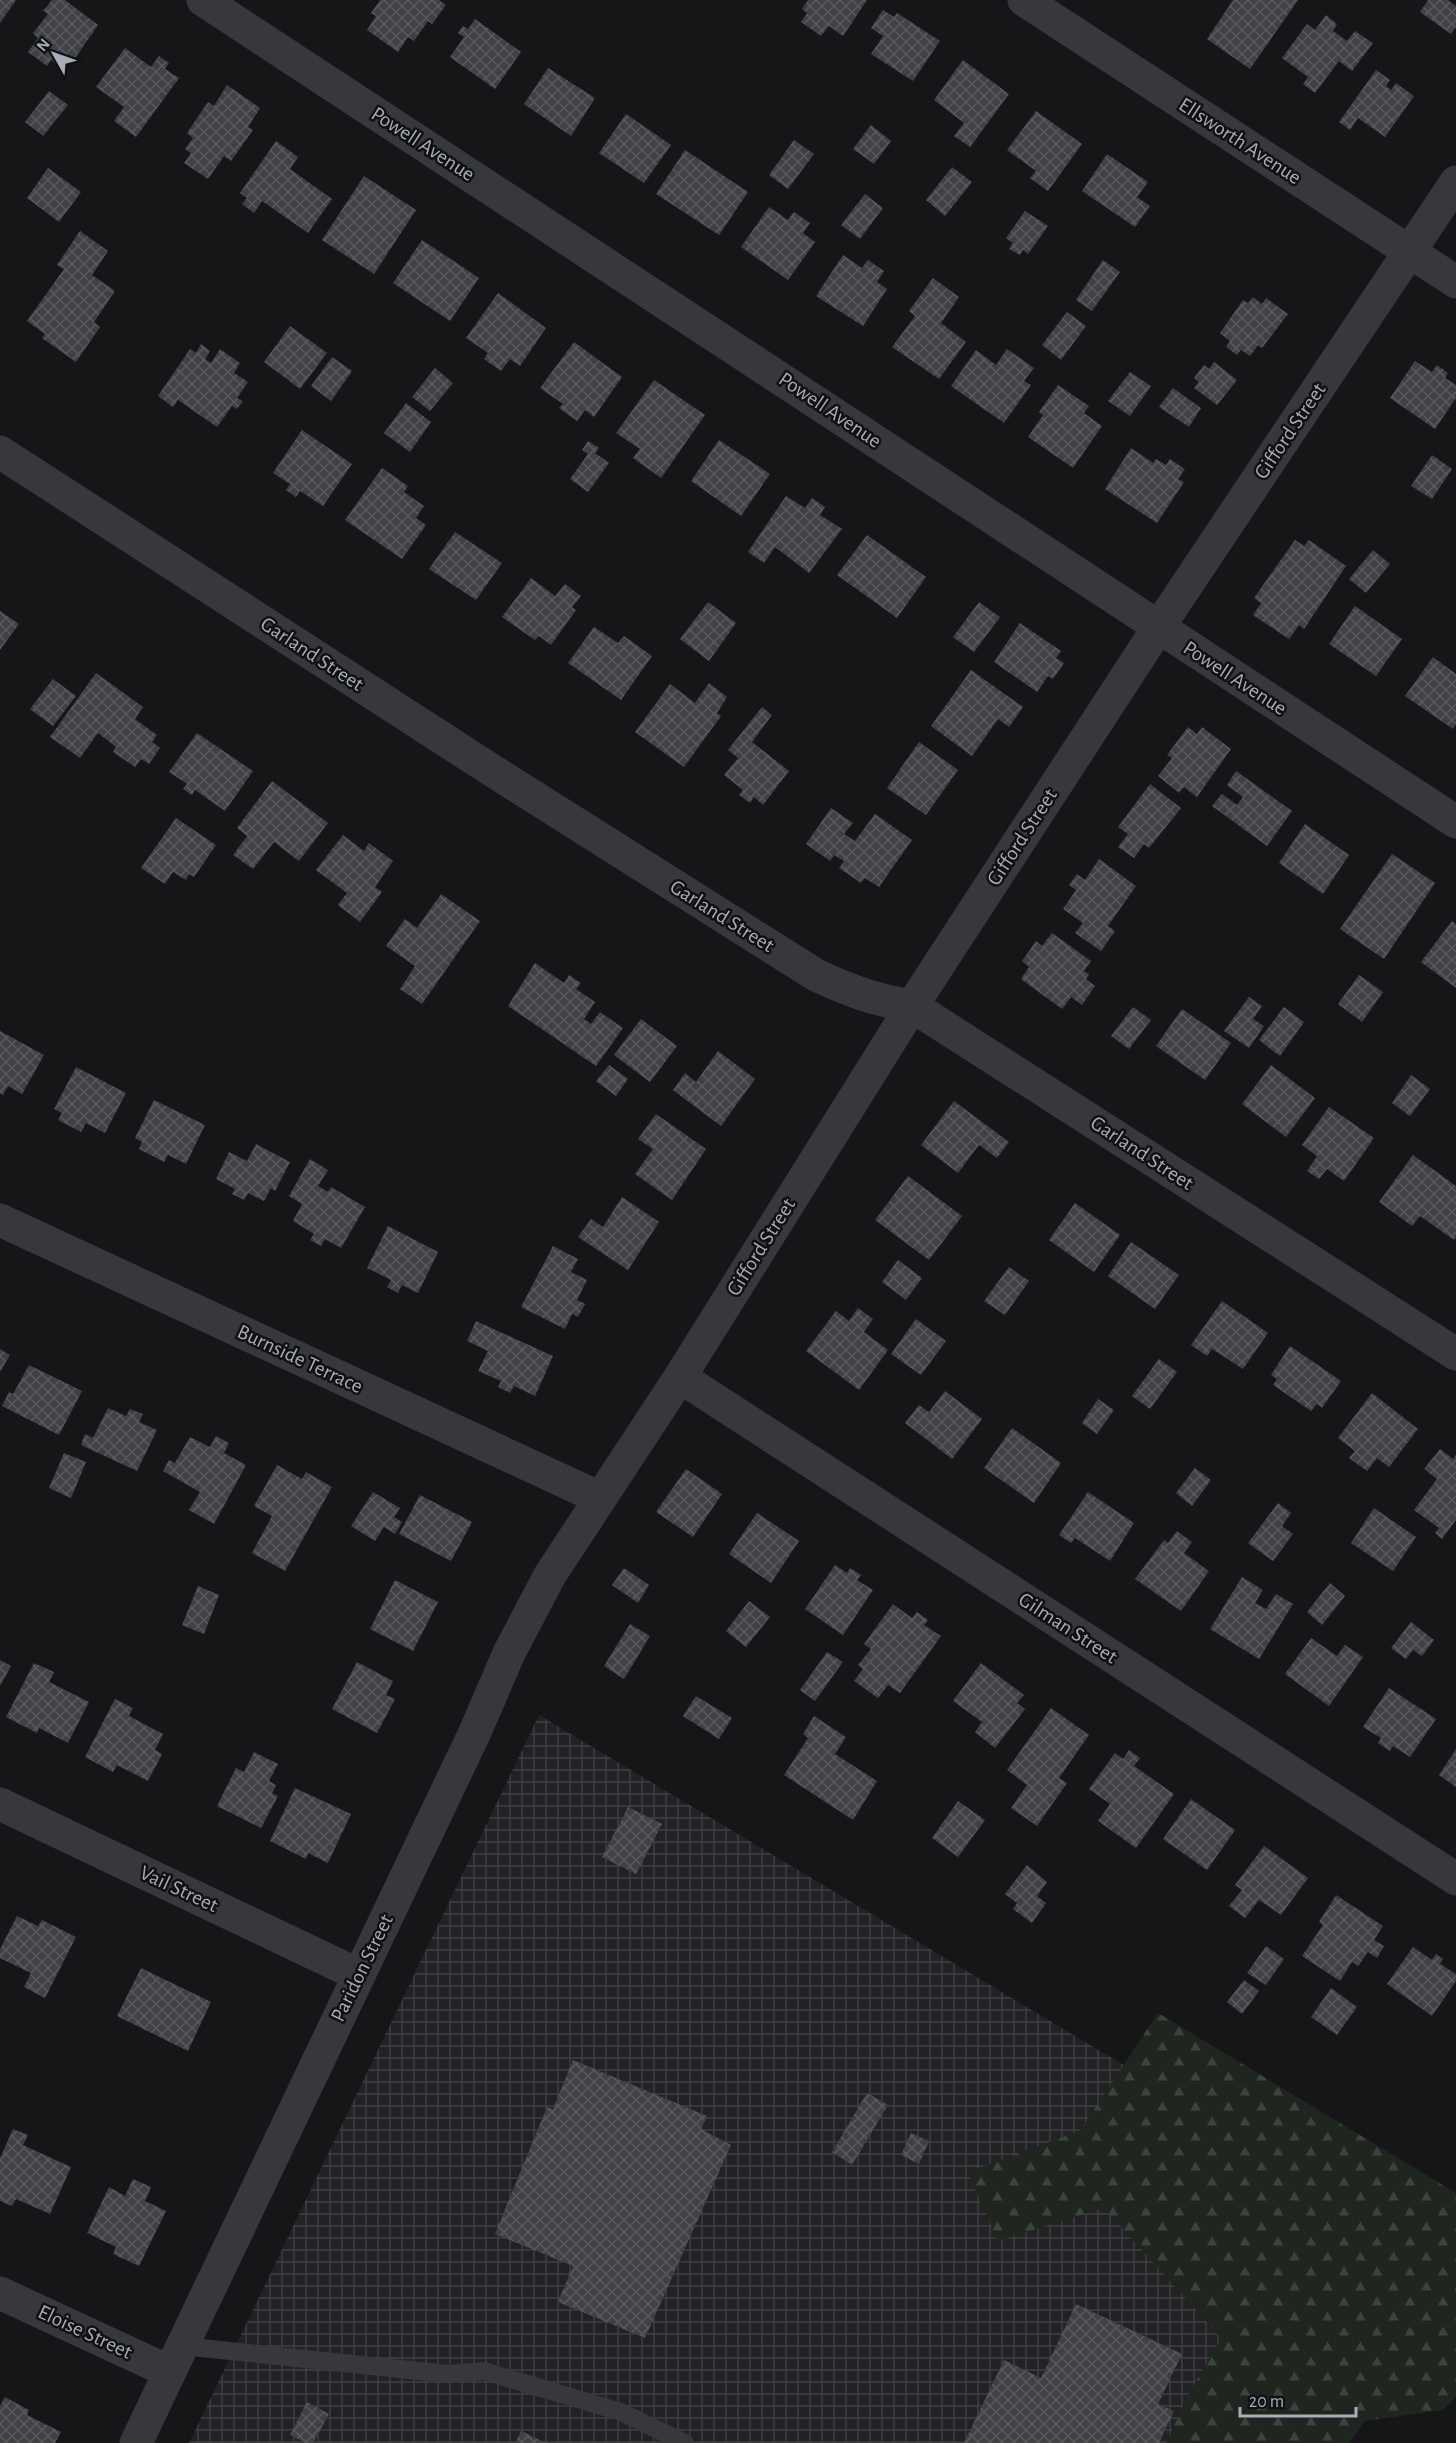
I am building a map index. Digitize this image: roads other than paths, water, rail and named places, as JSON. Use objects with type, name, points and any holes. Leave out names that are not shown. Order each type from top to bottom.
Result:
[{"type":"street","name":"Powell Avenue","points":[[203,0],[1456,822]]},
{"type":"street","name":"Ellsworth Avenue","points":[[1024,0],[1456,282]]},
{"type":"street","name":"Gifford Street","points":[[600,1498],[680,1377],[912,1006],[1158,628],[1456,183]]},
{"type":"street","name":"Garland Street","points":[[0,452],[483,764],[816,975],[856,993],[884,1002],[912,1006],[1456,1354]]},
{"type":"street","name":"Burnside Terrace","points":[[0,1220],[600,1498]]},
{"type":"street","name":"Gilman Street","points":[[680,1377],[1456,1879]]},
{"type":"street","name":"Paridon Street","points":[[136,2443],[475,1732],[528,1614],[550,1575],[600,1498]]},
{"type":"street","name":"Vail Street","points":[[0,1804],[359,1975]]},
{"type":"street","name":"Eloise Street","points":[[0,2293],[176,2359]]},
{"type":"lane","points":[[176,2359],[448,2374],[484,2371],[621,2412],[684,2443]]}]
